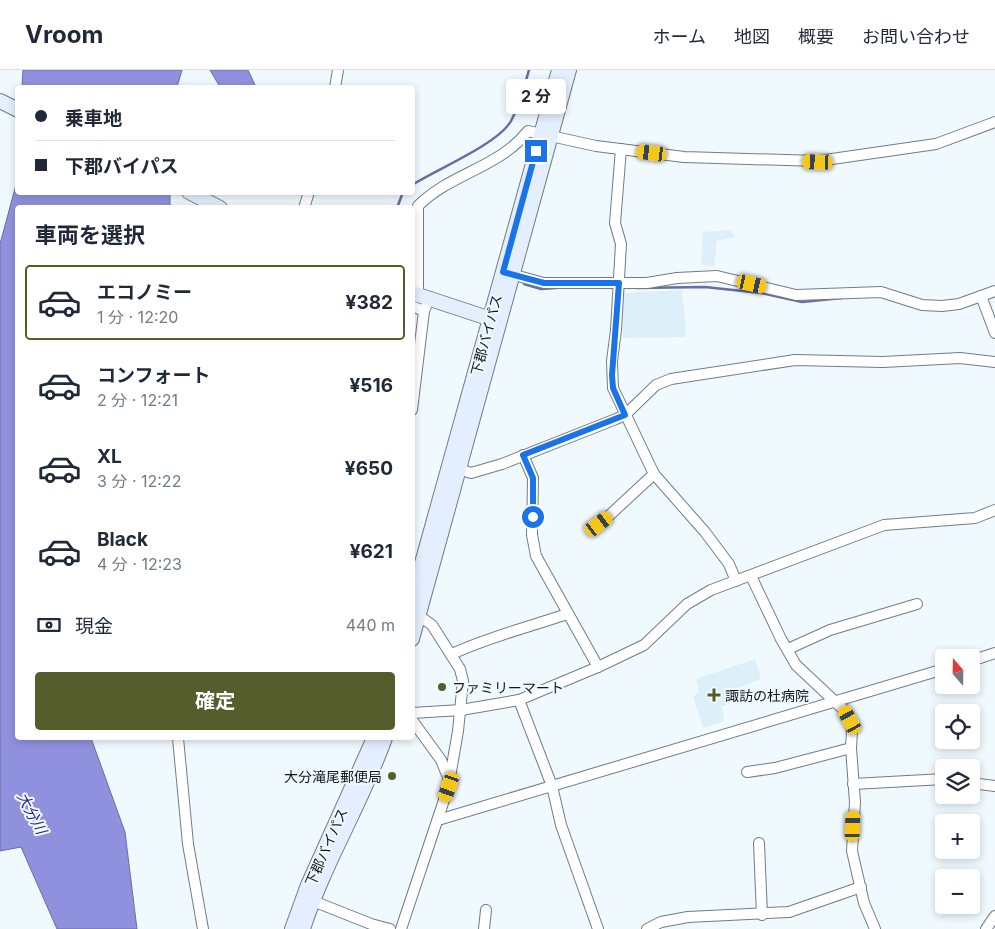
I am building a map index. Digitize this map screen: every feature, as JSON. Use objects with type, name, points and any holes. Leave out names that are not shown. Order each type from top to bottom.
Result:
[{"type":"street","points":[[336,85],[338,70]]},
{"type":"street","points":[[401,929],[449,787],[461,710],[462,681],[460,669],[432,625],[416,613],[454,467],[546,135],[559,70]]},
{"type":"street","points":[[546,135],[569,70]]},
{"type":"street","points":[[0,101],[15,108]]},
{"type":"street","points":[[415,369],[420,301],[416,275],[418,206],[428,196],[498,159],[516,146],[528,131],[621,149],[684,157],[818,162],[936,144],[995,122]]},
{"type":"street","points":[[621,149],[615,223],[621,244],[612,375],[613,388],[654,474],[705,532],[729,564],[736,581]]},
{"type":"street","points":[[195,195],[214,205]]},
{"type":"street","points":[[508,274],[544,283],[619,287],[677,278],[717,276],[796,295],[881,292],[922,305],[942,306],[959,304],[995,291]]},
{"type":"street","points":[[981,296],[995,333]]},
{"type":"street","points":[[420,301],[495,320]]},
{"type":"street","points":[[454,467],[471,473],[625,415],[656,385],[671,379],[778,361],[883,362],[960,358],[995,362]]},
{"type":"street","points":[[523,455],[533,478],[532,535],[536,556],[598,667]]},
{"type":"street","points":[[415,586],[454,467]]},
{"type":"street","points":[[599,524],[613,514],[640,484],[654,474]]},
{"type":"street","points":[[415,713],[461,710],[519,700],[598,667],[644,645],[687,604],[712,590],[884,525],[975,518],[995,510]]},
{"type":"street","points":[[751,576],[796,665],[844,710],[850,720],[855,802],[852,851],[864,903],[875,929]]},
{"type":"street","points":[[788,649],[830,630],[918,604]]},
{"type":"street","points":[[452,654],[476,643],[500,637],[567,614]]},
{"type":"street","points":[[980,658],[995,654]]},
{"type":"street","points":[[438,820],[935,672]]},
{"type":"street","points":[[519,700],[552,786],[561,825],[598,929]]},
{"type":"street","points":[[415,724],[435,750],[450,777]]},
{"type":"street","points":[[178,740],[188,844],[203,929]]},
{"type":"street","name":"下郡バイパス","points":[[292,929],[308,885],[373,740]]},
{"type":"street","points":[[303,929],[313,901],[363,795],[384,740]]},
{"type":"street","points":[[747,772],[775,768],[851,748]]},
{"type":"street","points":[[853,784],[935,779]]},
{"type":"street","points":[[980,784],[995,786]]},
{"type":"street","points":[[759,843],[762,915]]},
{"type":"street","points":[[647,929],[661,922],[680,918],[737,913],[762,915],[789,912],[861,886]]},
{"type":"street","points":[[313,901],[370,924],[390,929]]},
{"type":"street","points":[[484,929],[486,910]]},
{"type":"street","points":[[986,929],[995,916]]},
{"type":"shaded area","points":[[730,230],[735,237],[717,241],[714,267],[701,264],[703,232]]},
{"type":"shaded area","points":[[682,290],[686,331],[684,337],[623,338],[623,293]]},
{"type":"shaded area","name":"諏訪の杜病院","points":[[755,659],[761,679],[732,690],[734,702],[722,706],[724,721],[703,728],[693,697],[699,692],[696,679]]},
{"type":"water","points":[[23,70],[182,70],[178,85],[22,85]]},
{"type":"water","points":[[210,70],[248,70],[255,85],[219,85]]},
{"type":"water","name":"大分川","points":[[15,188],[15,195],[170,195],[170,205],[15,205],[15,740],[92,740],[125,832],[137,929],[57,929],[21,847],[0,851],[0,244]]},
{"type":"waterway","points":[[415,183],[466,156],[504,130],[517,109],[529,70]]},
{"type":"waterway","points":[[398,205],[402,195]]},
{"type":"waterway","points":[[524,284],[541,289],[556,288]]},
{"type":"waterway","points":[[637,288],[705,287],[761,293],[802,302],[842,298]]},
{"type":"place","name":"ファミリーマート","points":[[442,687]]},
{"type":"place","name":"諏訪の杜病院","points":[[714,695]]},
{"type":"place","name":"大分滝尾郵便局","points":[[392,776]]},
{"type":"route","points":[[533,517],[533,478],[523,455],[584,433],[625,415],[613,388],[612,375],[619,283],[544,283],[503,272],[536,151]]}]
